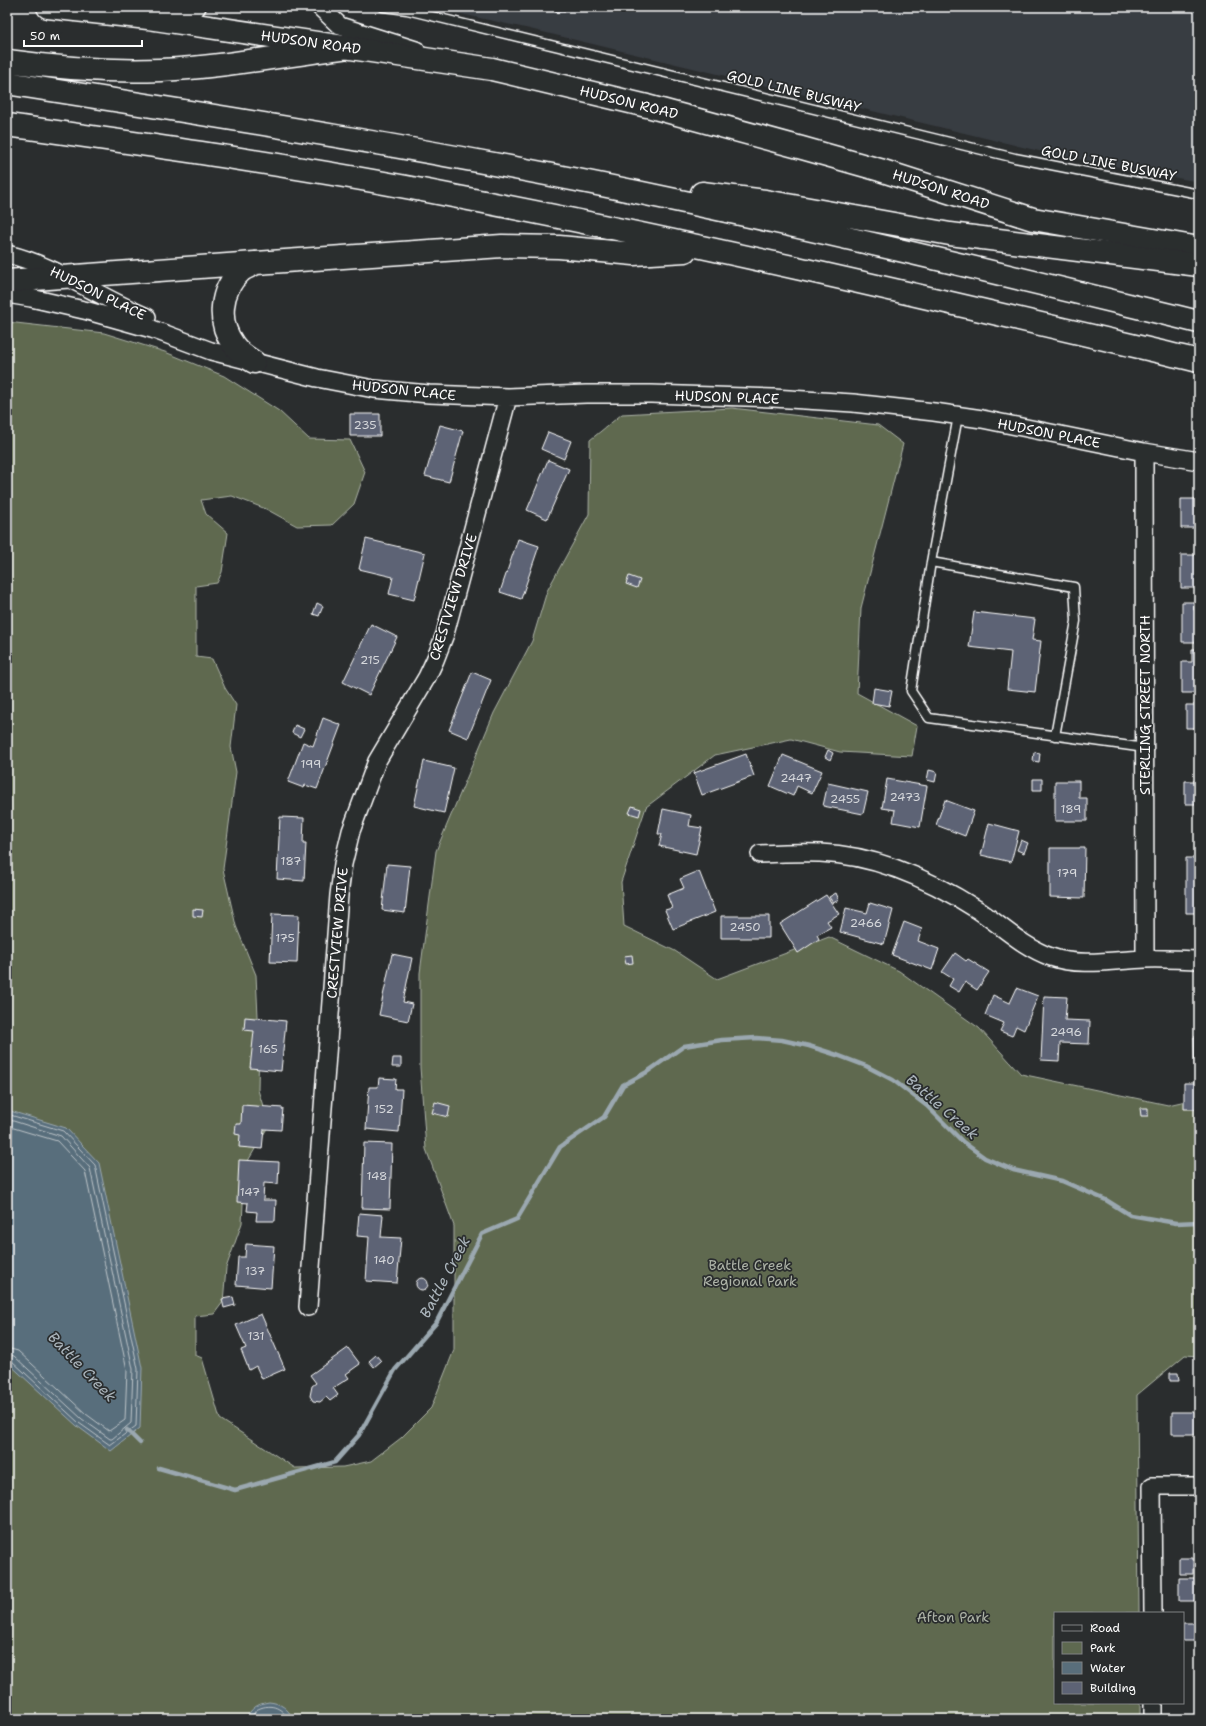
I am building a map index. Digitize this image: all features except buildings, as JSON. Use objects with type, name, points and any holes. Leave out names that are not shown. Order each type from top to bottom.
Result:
[{"type":"main road","name":"HUDSON ROAD","points":[[48,7],[148,18],[348,47],[459,64],[530,77],[802,148],[887,172],[1033,219],[1199,248]]},
{"type":"main road","points":[[7,61],[81,69],[126,71],[163,70],[234,63],[348,47]]},
{"type":"main road","points":[[7,83],[344,136],[529,170],[676,200],[839,236],[1199,322]]},
{"type":"main road","points":[[7,125],[286,167],[442,194],[717,250],[1199,361]]},
{"type":"main road","points":[[529,170],[765,201],[950,234],[1199,265]]},
{"type":"main road","points":[[7,281],[502,246],[559,247],[634,254],[717,250]]},
{"type":"main road","points":[[254,362],[240,352],[232,343],[226,331],[223,317],[223,302],[228,289],[241,271],[256,263]]},
{"type":"street","points":[[103,14],[159,10],[184,10],[197,7]]},
{"type":"street","points":[[320,7],[340,26],[459,64]]},
{"type":"street","name":"HUDSON PLACE","points":[[7,254],[42,266],[122,307],[254,362]]},
{"type":"street","name":"HUDSON PLACE","points":[[7,294],[105,315],[152,329],[211,351],[317,378],[374,390],[508,397],[586,394],[651,394],[773,398],[853,403],[958,416],[1144,452],[1199,461]]},
{"type":"street","name":"CRESTVIEW DRIVE","points":[[308,1307],[339,895],[343,864],[351,831],[377,761],[427,677],[445,634],[508,397]]},
{"type":"street","name":"STERLING STREET NORTH","points":[[1144,452],[1145,959]]},
{"type":"street","points":[[760,854],[822,853],[860,858],[891,866],[922,879],[955,896],[979,911],[1032,949],[1053,958],[1072,961],[1145,959],[1199,960]]},
{"type":"street","points":[[1152,1612],[1152,1486],[1199,1486]]},
{"type":"street","points":[[1153,1704],[1153,1719]]},
{"type":"lane","name":"GOLD LINE BUSWAY","points":[[383,7],[407,10],[1015,158],[1199,194]]},
{"type":"lane","points":[[958,416],[930,562],[911,691],[929,718],[1145,748]]},
{"type":"lane","points":[[930,562],[1074,587],[1076,621],[1055,736]]},
{"type":"shaded area","points":[[430,7],[1199,7],[1199,182],[1056,155],[530,29]]},
{"type":"green space","name":"Battle Creek Regional Park","points":[[7,322],[104,333],[165,352],[224,376],[279,411],[309,439],[350,440],[365,472],[354,504],[332,525],[297,526],[266,509],[232,496],[201,500],[206,514],[228,533],[222,572],[217,583],[196,586],[196,657],[212,659],[225,688],[236,705],[231,747],[236,772],[223,869],[236,926],[256,975],[259,1037],[258,1090],[269,1125],[245,1166],[242,1223],[226,1268],[223,1302],[214,1314],[195,1316],[195,1355],[202,1358],[220,1419],[295,1468],[343,1467],[371,1461],[401,1438],[431,1408],[454,1350],[454,1226],[426,1149],[420,1067],[420,973],[436,851],[494,713],[532,641],[547,591],[589,514],[590,440],[622,414],[732,408],[878,425],[903,444],[861,608],[857,693],[917,726],[912,756],[840,752],[791,739],[715,755],[646,807],[621,882],[624,926],[675,951],[717,979],[829,937],[899,971],[979,1028],[1021,1074],[1168,1105],[1199,1098],[1199,1356],[1185,1355],[1137,1395],[1139,1612],[1054,1612],[1054,1704],[1140,1704],[1140,1719],[7,1719]]},
{"type":"water","points":[[7,1110],[66,1128],[99,1163],[142,1368],[140,1428],[111,1451],[77,1426],[7,1362]]},
{"type":"water","points":[[269,1702],[283,1707],[289,1712],[293,1719],[246,1719],[255,1707]]},
{"type":"waterway","name":"Battle Creek","points":[[159,1468],[235,1490],[335,1462],[359,1435],[395,1370],[436,1323],[482,1234],[517,1219],[560,1147],[604,1117],[623,1085],[647,1072],[684,1046],[722,1040],[756,1038],[782,1040],[809,1046],[837,1055],[866,1066],[893,1080],[927,1106],[963,1142],[985,1158],[1013,1170],[1062,1181],[1106,1200],[1130,1215],[1176,1223],[1199,1222]]},
{"type":"waterway","name":"Battle Creek","points":[[127,1430],[140,1443]]},
{"type":"park label","name":"Afton Park","points":[[953,1617]]}]
